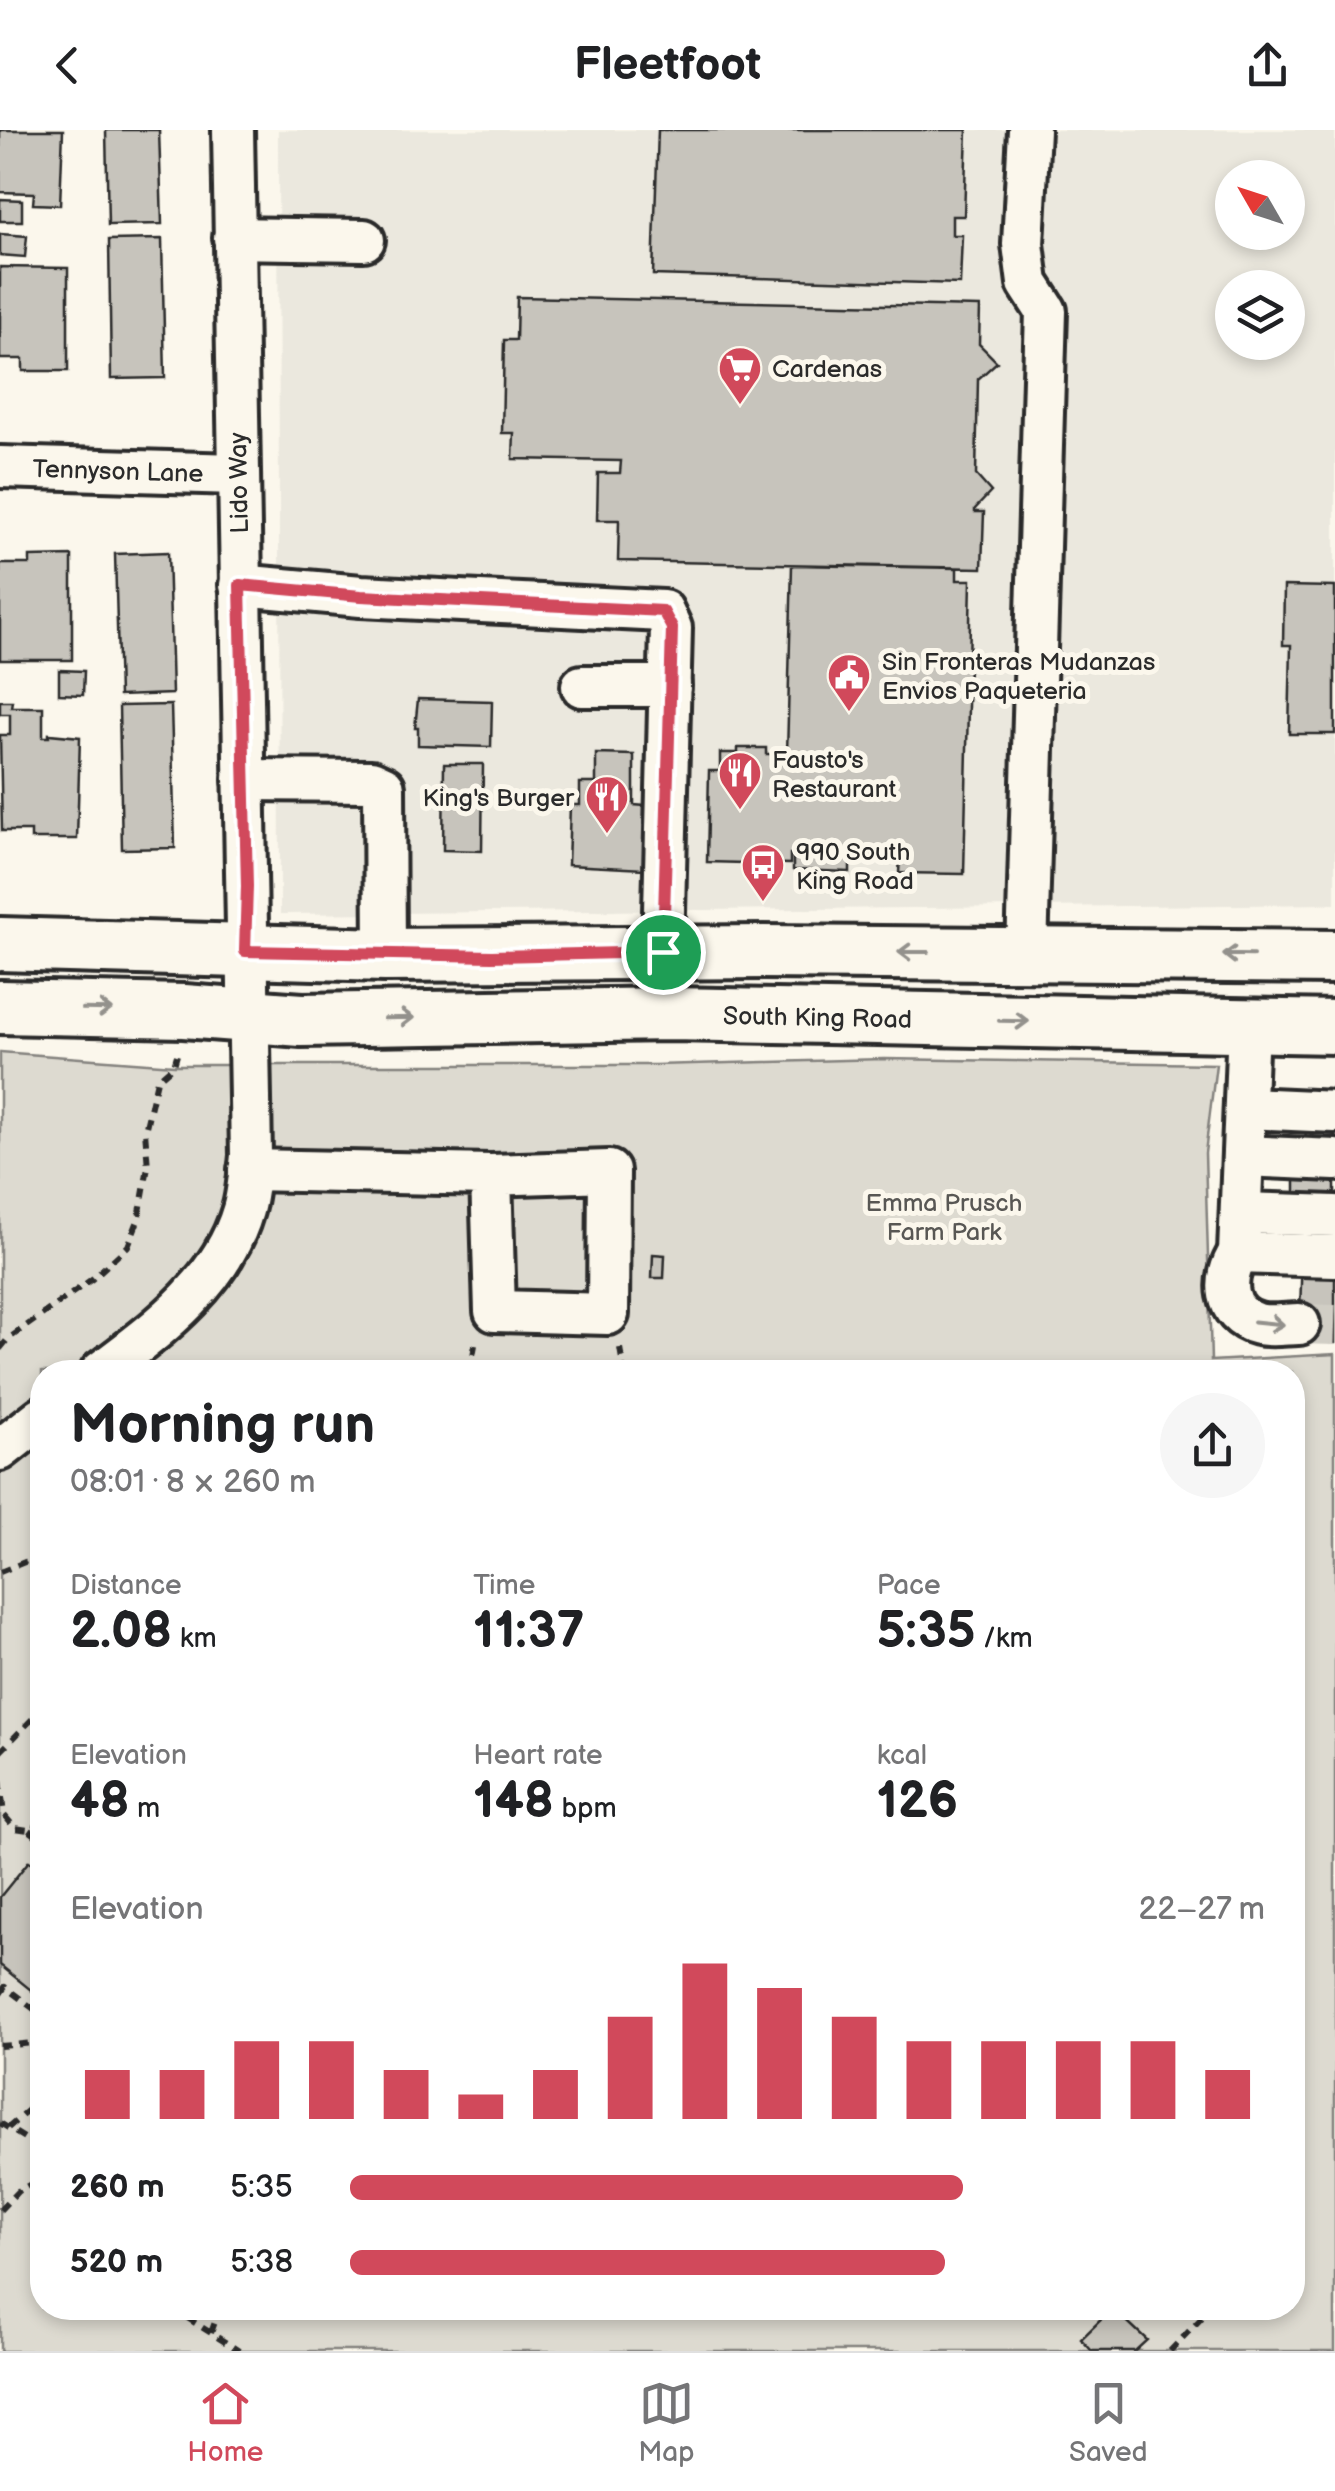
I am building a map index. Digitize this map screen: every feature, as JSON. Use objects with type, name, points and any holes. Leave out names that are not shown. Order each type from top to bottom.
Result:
[{"type":"main road","points":[[0,944],[385,955],[1027,952],[1335,957]]},
{"type":"main road","name":"South King Road","points":[[0,1007],[184,1011],[302,1020],[671,1014],[1335,1027]]},
{"type":"street","name":"Lido Way","points":[[117,1360],[175,1316],[221,1258],[242,1211],[249,1170],[232,130]]},
{"type":"street","points":[[1027,952],[1046,311],[1028,283],[1023,244],[1029,130]]},
{"type":"street","points":[[234,238],[364,240]]},
{"type":"street","name":"Tennyson Lane","points":[[0,467],[237,474]]},
{"type":"street","points":[[240,585],[361,596],[663,611],[672,628],[663,952]]},
{"type":"street","points":[[582,686],[670,686]]},
{"type":"street","points":[[244,780],[371,781],[384,786],[385,955]]},
{"type":"street","points":[[1248,1026],[1239,1253],[1230,1267],[1225,1288],[1235,1310],[1258,1324],[1300,1324]]},
{"type":"street","points":[[1246,1108],[1335,1112]]},
{"type":"street","points":[[1243,1156],[1335,1160]]},
{"type":"street","points":[[249,1170],[490,1175],[610,1172],[608,1314],[495,1311],[490,1175]]},
{"type":"street","points":[[1241,1212],[1335,1216]]},
{"type":"street","points":[[1239,1253],[1335,1256]]},
{"type":"street","points":[[0,1450],[30,1426]]},
{"type":"path","points":[[0,1349],[8,1339],[92,1280],[128,1246],[140,1218],[148,1167],[145,1130],[157,1080],[174,1066]]},
{"type":"path","points":[[0,1572],[30,1560]]},
{"type":"path","points":[[0,1752],[30,1721]]},
{"type":"path","points":[[0,1780],[4,1815],[16,1828],[29,1830]]},
{"type":"path","points":[[0,1994],[5,1987],[30,2006]]},
{"type":"path","points":[[0,2046],[30,2042]]},
{"type":"path","points":[[30,2107],[4,2126],[30,2142]]},
{"type":"path","points":[[0,2210],[30,2184]]},
{"type":"path","points":[[191,2320],[239,2351]]},
{"type":"path","points":[[211,2333],[216,2320]]},
{"type":"path","points":[[1170,2351],[1200,2320]]},
{"type":"shaded area","points":[[278,130],[1335,130],[1335,904],[280,914]]},
{"type":"green space","name":"Emma Prusch Farm Park","points":[[0,1052],[174,1065],[655,1065],[884,1059],[1216,1064],[1205,1153],[1211,1360],[30,1360],[30,2320],[1305,2320],[1305,1360],[1229,1360],[1335,1354],[1335,2351],[0,2351]]},
{"type":"building","points":[[0,130],[63,130],[60,205],[33,204],[34,193],[0,192]]},
{"type":"building","points":[[106,130],[159,130],[162,224],[108,225]]},
{"type":"building","points":[[658,130],[967,130],[964,216],[952,216],[952,235],[962,235],[960,284],[653,275]]},
{"type":"building","points":[[0,199],[22,200],[22,221],[0,221]]},
{"type":"building","points":[[0,234],[27,236],[25,257],[0,255]]},
{"type":"building","points":[[162,239],[165,378],[111,379],[109,240]]},
{"type":"building","points":[[0,267],[68,268],[68,371],[23,371],[23,359],[0,359]]},
{"type":"building","name":"Cardenas","points":[[517,297],[980,307],[979,344],[997,362],[978,379],[976,475],[991,492],[975,509],[984,512],[982,568],[618,561],[619,520],[597,520],[598,473],[620,473],[621,461],[513,459],[514,433],[502,433],[504,340],[516,340]]},
{"type":"building","points":[[168,552],[172,694],[119,696],[115,554]]},
{"type":"building","points":[[72,556],[72,660],[0,660],[0,564],[30,564],[30,557]]},
{"type":"building","points":[[792,565],[957,568],[957,580],[971,580],[964,874],[899,873],[900,856],[897,861],[866,861],[867,856],[850,856],[850,872],[793,870],[793,854],[790,864],[707,862],[709,771],[720,771],[720,753],[738,753],[738,748],[766,748],[766,754],[787,754]]},
{"type":"building","points":[[1284,586],[1335,587],[1335,734],[1289,734],[1291,645],[1283,645]]},
{"type":"building","points":[[59,670],[84,671],[83,695],[59,694]]},
{"type":"building","points":[[418,699],[492,701],[491,747],[418,745]]},
{"type":"building","points":[[0,701],[12,701],[11,707],[43,707],[43,737],[80,737],[77,839],[31,839],[31,831],[2,831],[0,735],[10,735],[10,714],[0,714]]},
{"type":"building","points":[[171,705],[175,848],[122,849],[119,706]]},
{"type":"building","name":"King's Burger","points":[[596,754],[634,755],[634,805],[645,806],[644,869],[568,865],[570,805],[580,805],[580,783],[596,783]]},
{"type":"building","points":[[444,764],[483,764],[482,851],[443,850]]},
{"type":"building","points":[[1306,1107],[1335,1107],[1335,1343],[1299,1342],[1304,1195],[1295,1194],[1295,1173],[1305,1173]]},
{"type":"building","points":[[653,1254],[665,1255],[664,1278],[652,1278]]},
{"type":"building","points":[[30,1862],[30,1989],[0,1965],[0,1897]]},
{"type":"building","points":[[1101,2320],[1126,2320],[1147,2340],[1135,2351],[1092,2351],[1081,2339]]},
{"type":"tunnel","points":[[1299,1324],[1335,1325]]},
{"type":"place","name":"Cardenas","points":[[740,406]]},
{"type":"place","name":"Sin Fronteras Mudanzas Envios Paqueteria","points":[[849,713]]},
{"type":"place","name":"Fausto's Restaurant","points":[[740,811]]},
{"type":"place","name":"King's Burger","points":[[607,835]]},
{"type":"place","name":"990 South King Road","points":[[763,903]]},
{"type":"route","points":[[240,585],[361,596],[663,611],[672,628],[663,952],[492,956],[245,951],[240,585]]}]
